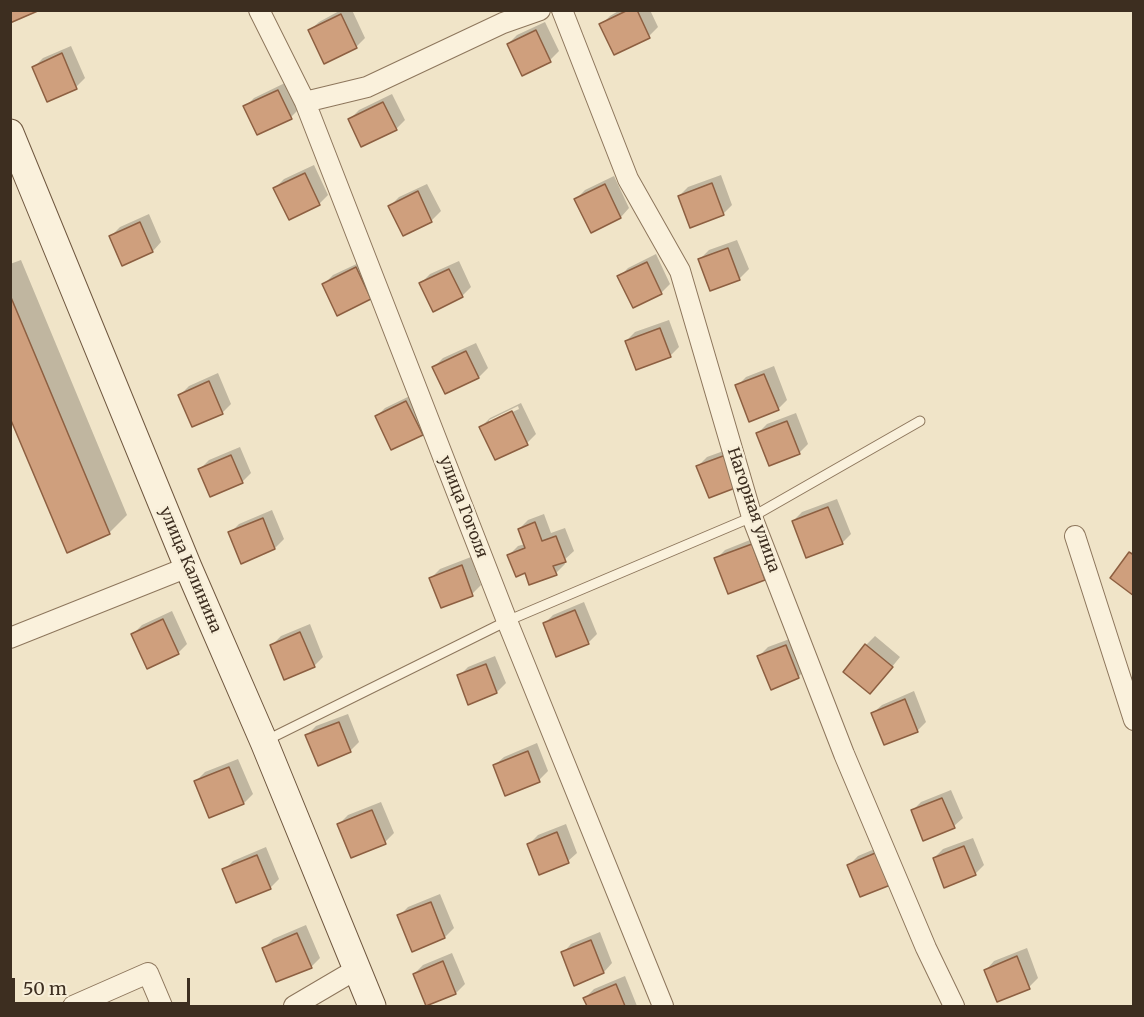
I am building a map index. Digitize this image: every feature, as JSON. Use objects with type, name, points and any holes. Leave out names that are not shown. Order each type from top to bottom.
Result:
[{"type":"street","name":"улица Гоголя","points":[[259,10],[305,102],[507,621],[663,1006]]},
{"type":"street","points":[[305,102],[367,87],[503,24],[540,10]]},
{"type":"street","name":"Нагорная улица","points":[[562,10],[628,179],[680,271],[752,517],[844,754],[926,948],[954,1006]]},
{"type":"street","name":"улица Калинина","points":[[10,133],[188,567],[264,742],[372,1006]]},
{"type":"street","points":[[1075,536],[1134,720]]},
{"type":"street","points":[[10,638],[188,567]]},
{"type":"street","points":[[294,1006],[357,969]]},
{"type":"street","points":[[73,1006],[148,973],[162,1006]]},
{"type":"lane","points":[[264,742],[507,621],[752,517],[920,421]]},
{"type":"building","points":[[10,10],[40,10],[10,23]]},
{"type":"building","points":[[628,10],[637,10],[650,38],[614,55],[599,24]]},
{"type":"building","points":[[341,14],[357,48],[324,64],[308,30]]},
{"type":"building","points":[[536,30],[551,62],[522,76],[507,44]]},
{"type":"building","points":[[62,53],[77,89],[47,102],[32,67]]},
{"type":"building","points":[[278,90],[292,119],[257,135],[243,106]]},
{"type":"building","points":[[383,102],[397,130],[361,147],[348,119]]},
{"type":"building","points":[[305,173],[320,205],[289,220],[273,188]]},
{"type":"building","points":[[712,183],[724,215],[690,228],[678,196]]},
{"type":"building","points":[[605,184],[621,218],[591,233],[574,199]]},
{"type":"building","points":[[418,191],[432,222],[403,236],[388,206]]},
{"type":"building","points":[[140,222],[153,252],[122,266],[109,236]]},
{"type":"building","points":[[728,248],[740,280],[710,291],[698,259]]},
{"type":"building","points":[[647,262],[662,294],[633,308],[617,276]]},
{"type":"building","points":[[356,267],[371,299],[337,316],[322,284]]},
{"type":"building","points":[[449,269],[463,297],[433,312],[419,283]]},
{"type":"building","points":[[10,295],[110,534],[67,553],[10,418]]},
{"type":"building","points":[[660,328],[671,357],[636,370],[625,341]]},
{"type":"building","points":[[466,351],[479,378],[445,394],[432,367]]},
{"type":"building","points":[[764,374],[779,410],[749,422],[735,385]]},
{"type":"building","points":[[209,381],[223,414],[192,427],[178,395]]},
{"type":"building","points":[[406,401],[423,435],[391,450],[375,416]]},
{"type":"building","points":[[512,411],[528,445],[495,460],[479,427]]},
{"type":"building","points":[[787,421],[800,454],[769,466],[756,433]]},
{"type":"building","points":[[731,453],[743,485],[709,498],[696,466]]},
{"type":"building","points":[[231,455],[243,483],[210,497],[198,469]]},
{"type":"building","points":[[828,507],[843,544],[806,558],[792,521]]},
{"type":"building","points":[[263,518],[275,549],[241,564],[228,532]]},
{"type":"building","points":[[535,522],[542,541],[556,536],[566,562],[553,566],[557,575],[529,585],[525,573],[516,577],[507,555],[525,548],[518,529]]},
{"type":"building","points":[[752,544],[765,580],[728,594],[714,558]]},
{"type":"building","points":[[1129,552],[1134,555],[1134,596],[1110,578]]},
{"type":"building","points":[[462,565],[473,596],[441,608],[429,578]]},
{"type":"building","points":[[575,610],[589,644],[556,657],[543,623]]},
{"type":"building","points":[[163,619],[179,654],[147,669],[131,634]]},
{"type":"building","points":[[300,632],[315,667],[284,680],[270,645]]},
{"type":"building","points":[[865,644],[893,667],[870,694],[843,672]]},
{"type":"building","points":[[786,645],[799,678],[771,690],[757,656]]},
{"type":"building","points":[[486,664],[497,693],[468,705],[457,675]]},
{"type":"building","points":[[905,699],[918,732],[884,745],[871,713]]},
{"type":"building","points":[[339,722],[351,752],[318,766],[305,735]]},
{"type":"building","points":[[528,751],[540,782],[505,796],[493,765]]},
{"type":"building","points":[[229,767],[244,804],[209,818],[194,781]]},
{"type":"building","points":[[942,798],[955,828],[923,841],[911,810]]},
{"type":"building","points":[[372,810],[386,844],[351,858],[337,824]]},
{"type":"building","points":[[557,832],[569,863],[539,875],[527,844]]},
{"type":"building","points":[[964,846],[976,875],[944,888],[933,858]]},
{"type":"building","points":[[880,851],[893,884],[860,897],[847,865]]},
{"type":"building","points":[[257,855],[271,889],[236,903],[222,869]]},
{"type":"building","points":[[431,902],[445,938],[412,952],[397,915]]},
{"type":"building","points":[[297,933],[312,968],[276,982],[262,948]]},
{"type":"building","points":[[591,940],[604,973],[574,986],[561,952]]},
{"type":"building","points":[[1017,956],[1030,989],[997,1002],[984,970]]},
{"type":"building","points":[[443,961],[456,994],[426,1006],[413,974]]},
{"type":"building","points":[[616,984],[625,1006],[587,1006],[583,998]]}]
